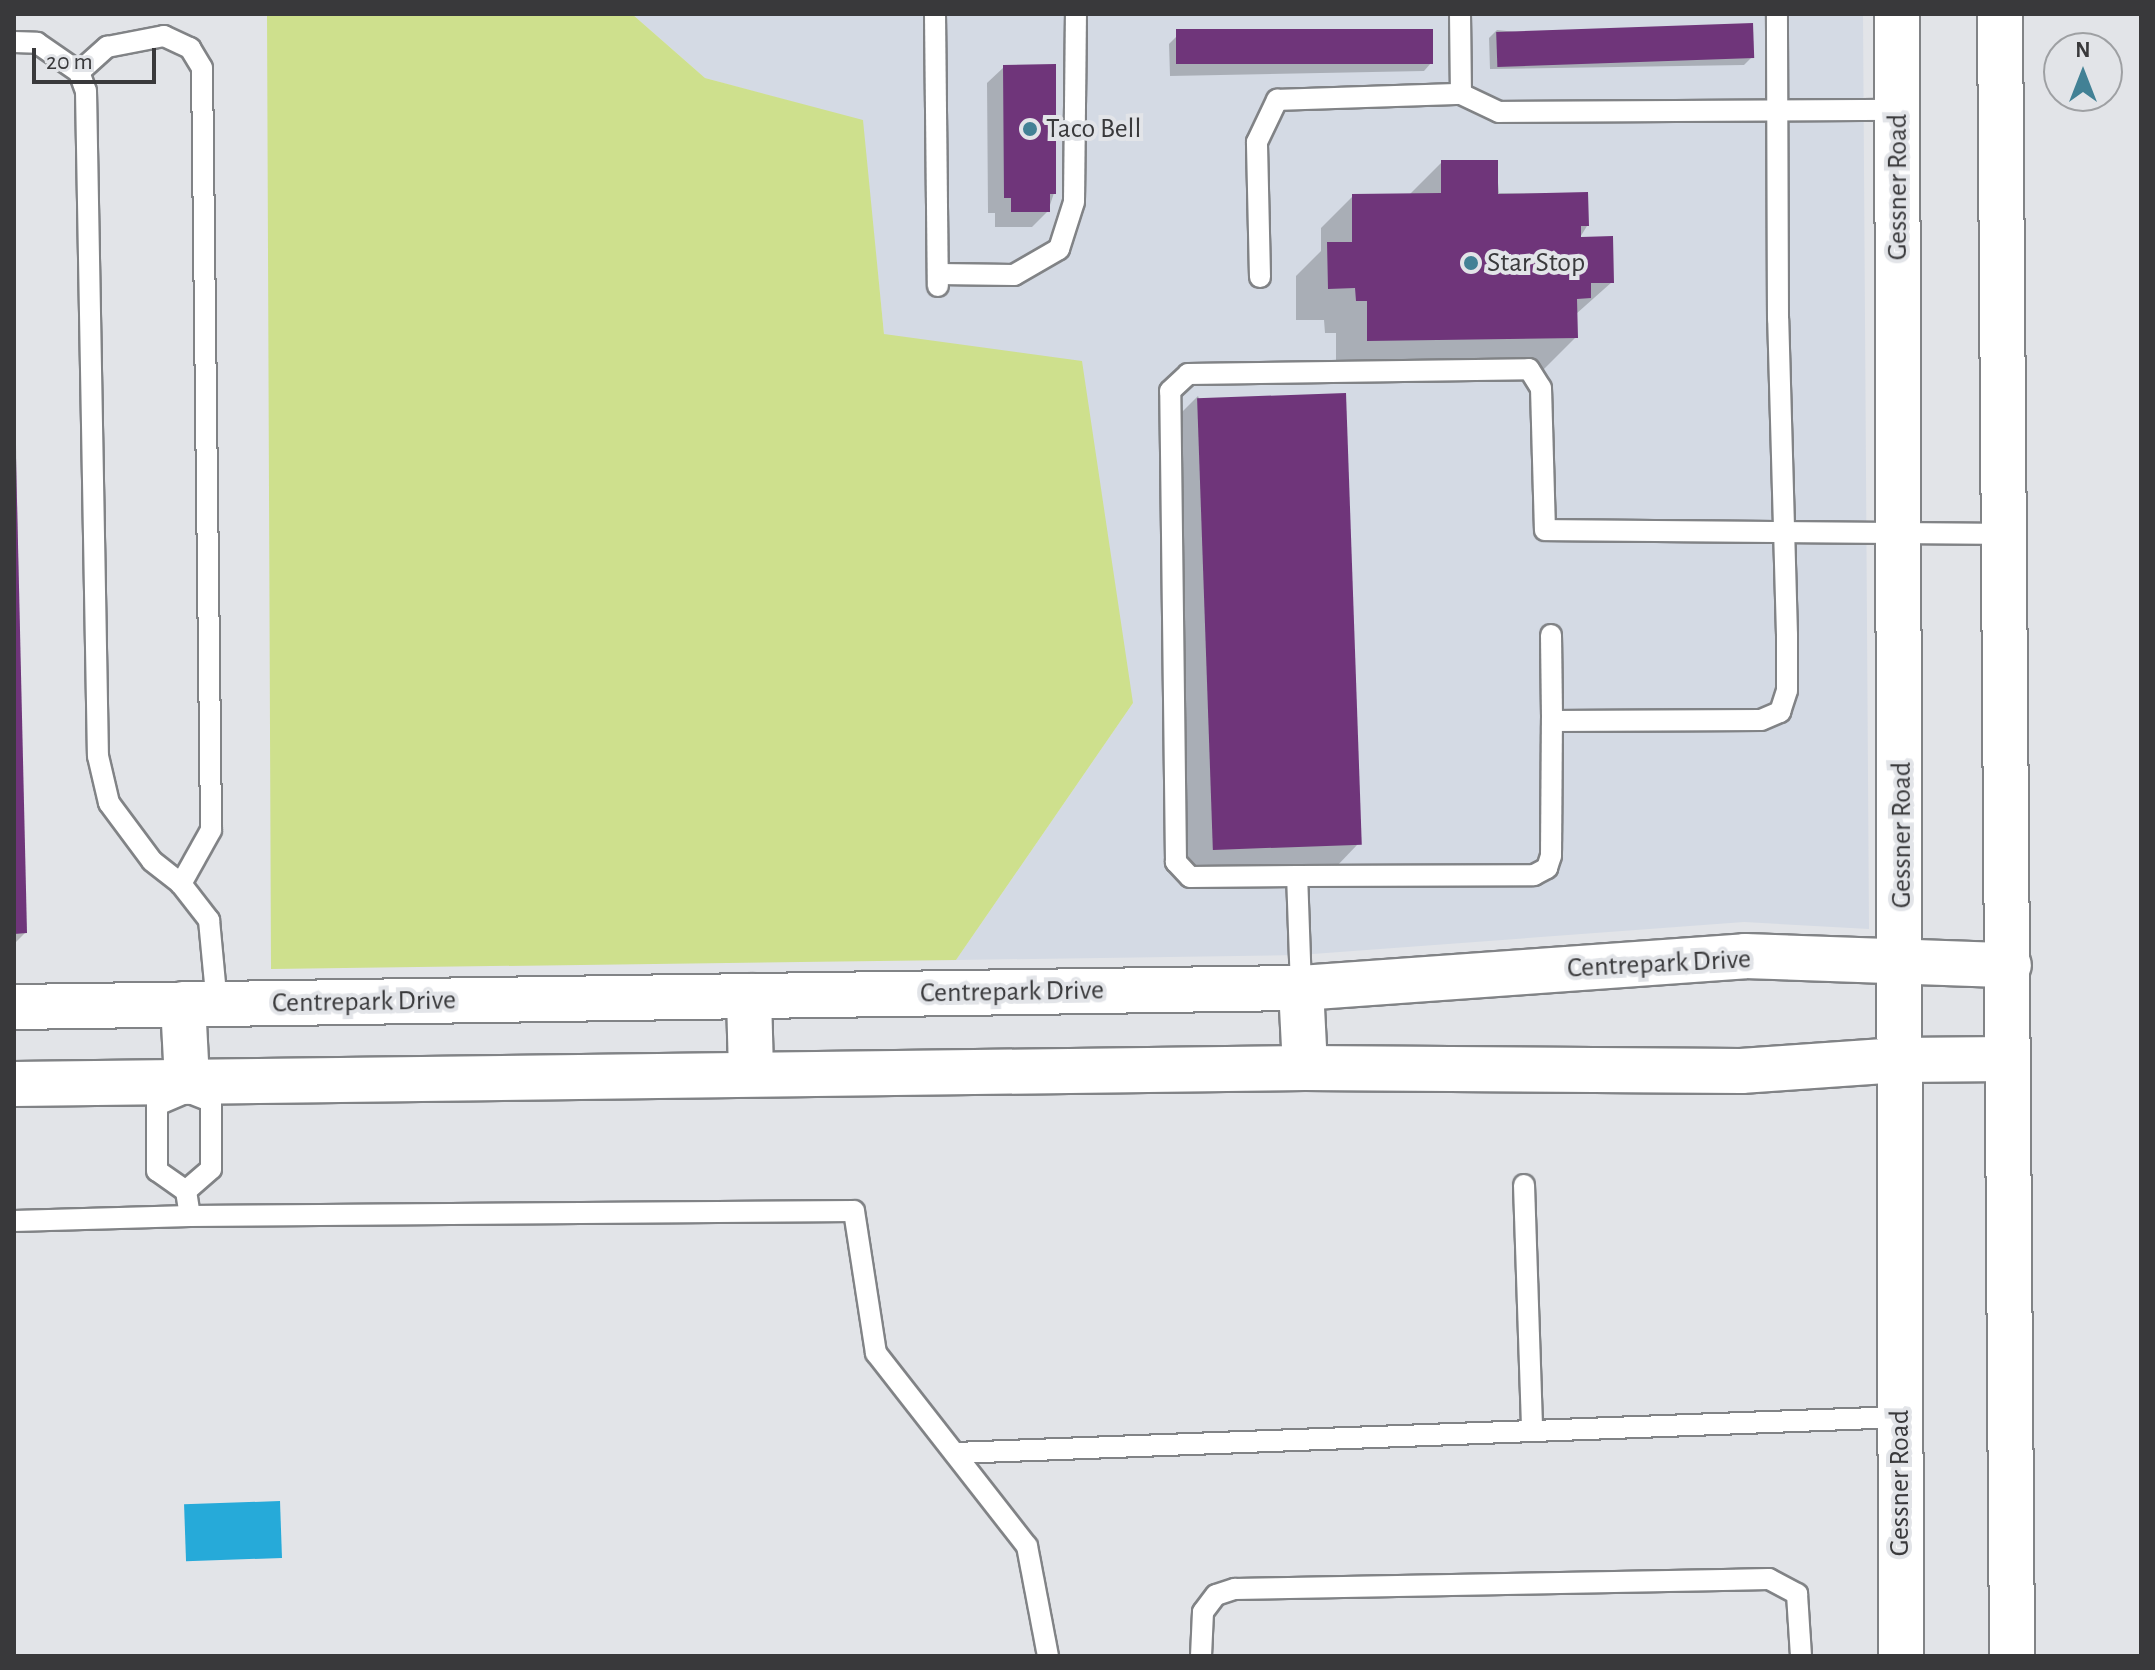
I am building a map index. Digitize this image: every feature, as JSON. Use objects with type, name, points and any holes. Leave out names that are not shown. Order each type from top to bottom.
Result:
[{"type":"street","name":"Gessner Road","points":[[1897,14],[1903,964],[1899,1060],[1901,1656]]},
{"type":"street","points":[[2000,14],[2012,1656]]},
{"type":"street","name":"Centrepark Drive","points":[[14,1007],[1301,988],[1745,956],[1903,964],[2009,965]]},
{"type":"street","points":[[1301,988],[1305,1068]]},
{"type":"street","points":[[749,996],[751,1074]]},
{"type":"street","points":[[187,1087],[200,1004]]},
{"type":"street","points":[[14,1084],[187,1087],[751,1074],[1305,1068],[1741,1071],[1899,1060],[2008,1059]]},
{"type":"lane","points":[[935,14],[938,280],[1014,275],[1059,249],[1074,202],[1076,14]]},
{"type":"lane","points":[[1460,14],[1461,94]]},
{"type":"lane","points":[[1552,721],[1761,720],[1780,712],[1787,690],[1778,319],[1780,111],[1777,14]]},
{"type":"lane","points":[[79,72],[107,47],[164,36],[190,48],[202,68],[211,830],[181,884]]},
{"type":"lane","points":[[14,42],[37,43],[79,72],[86,91],[98,756],[109,803],[152,861],[181,884],[209,920],[200,1004]]},
{"type":"lane","points":[[1260,277],[1257,142],[1277,100],[1461,94],[1499,112],[1898,110]]},
{"type":"lane","points":[[1551,635],[1552,721],[1547,868],[1534,875],[1190,877],[1176,862],[1170,391],[1188,374],[1529,369],[1541,388],[1545,530],[2005,534]]},
{"type":"lane","points":[[1297,876],[1301,988]]},
{"type":"lane","points":[[186,1191],[211,1169],[211,1101],[187,1087],[157,1105],[157,1171],[186,1191],[190,1216]]},
{"type":"lane","points":[[1524,1185],[1532,1431]]},
{"type":"lane","points":[[14,1221],[190,1216],[854,1211],[876,1353],[1027,1546],[1048,1656]]},
{"type":"lane","points":[[955,1453],[1900,1417]]},
{"type":"lane","points":[[1201,1656],[1203,1612],[1216,1595],[1235,1589],[1769,1579],[1797,1594],[1801,1656]]},
{"type":"shaded area","points":[[632,14],[1863,14],[1869,929],[1744,922],[1299,955],[956,960],[1133,703],[884,334],[862,121],[705,78]]},
{"type":"green space","points":[[267,14],[632,14],[705,78],[863,120],[884,334],[1082,361],[1133,703],[956,960],[271,969]]},
{"type":"water","points":[[280,1501],[282,1558],[186,1561],[184,1504]]},
{"type":"building","points":[[1753,23],[1754,58],[1497,67],[1496,32]]},
{"type":"building","points":[[1176,29],[1433,29],[1433,64],[1176,64]]},
{"type":"building","name":"Taco Bell","points":[[1056,64],[1056,194],[1050,194],[1050,212],[1011,212],[1011,198],[1004,198],[1003,65]]},
{"type":"building","name":"Star Stop","points":[[1441,160],[1498,160],[1498,194],[1588,192],[1589,226],[1581,226],[1581,237],[1613,236],[1614,283],[1591,283],[1591,298],[1577,299],[1578,338],[1367,341],[1367,301],[1356,301],[1355,288],[1328,289],[1327,242],[1352,242],[1352,194],[1441,193]]},
{"type":"building","points":[[14,371],[27,933],[14,934]]},
{"type":"building","points":[[1346,393],[1362,845],[1213,850],[1197,398]]},
{"type":"place","name":"Taco Bell","points":[[1030,129]]},
{"type":"place","name":"Star Stop","points":[[1471,263]]}]
